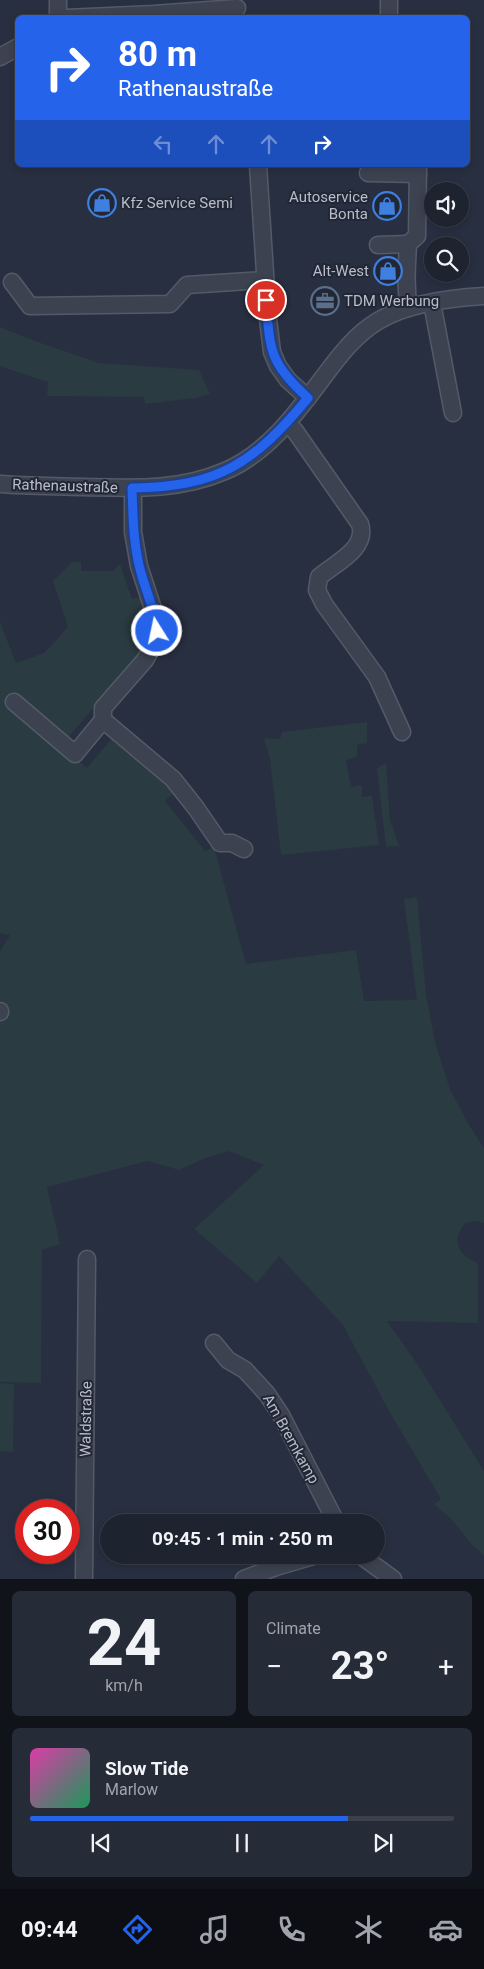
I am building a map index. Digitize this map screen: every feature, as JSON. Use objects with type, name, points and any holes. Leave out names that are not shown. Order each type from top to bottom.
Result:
[{"type":"street","points":[[58,0],[58,15]]},
{"type":"street","points":[[132,15],[237,8]]},
{"type":"street","points":[[0,57],[15,50]]},
{"type":"street","points":[[258,167],[265,280],[272,352],[278,366],[288,380],[308,398]]},
{"type":"street","points":[[368,173],[418,169],[417,236],[408,244],[378,245]]},
{"type":"street","points":[[408,244],[406,291],[409,308]]},
{"type":"street","points":[[12,282],[30,306],[170,304],[187,285],[265,280]]},
{"type":"street","name":"Rathenaustraße","points":[[0,484],[160,488],[190,483],[226,471],[264,447],[287,424],[352,341],[377,321],[409,308],[467,297],[484,296]]},
{"type":"street","points":[[432,303],[453,413]]},
{"type":"street","points":[[287,424],[295,431],[360,524],[362,537],[357,547],[319,577],[316,590],[377,677],[402,732]]},
{"type":"street","points":[[14,702],[76,754],[103,720],[103,708],[145,660],[153,646],[157,631],[155,614],[139,566],[133,532],[132,488]]},
{"type":"street","points":[[103,720],[172,779],[196,808],[220,843],[232,843],[244,849]]},
{"type":"street","name":"Waldstraße","points":[[84,1579],[87,1259]]},
{"type":"street","name":"Am Bremkamp","points":[[214,1343],[228,1360],[245,1370],[267,1394],[281,1415],[332,1514]]},
{"type":"street","points":[[244,1579],[286,1564]]},
{"type":"street","points":[[372,1564],[393,1579]]},
{"type":"shaded area","points":[[0,327],[99,363],[199,370],[210,394],[196,398],[145,404],[144,397],[47,396],[48,382],[0,366]]},
{"type":"shaded area","points":[[72,562],[81,562],[81,571],[113,571],[120,564],[132,599],[141,596],[146,624],[141,652],[61,746],[87,768],[113,737],[159,775],[175,792],[165,801],[205,851],[214,847],[246,964],[356,950],[364,1001],[417,1000],[404,899],[417,897],[426,995],[435,1042],[450,1089],[469,1125],[484,1148],[484,1223],[476,1221],[465,1223],[458,1236],[461,1252],[478,1263],[478,1323],[387,1321],[418,1365],[484,1471],[484,1555],[473,1546],[452,1520],[434,1504],[441,1499],[389,1411],[343,1325],[279,1256],[257,1283],[194,1229],[264,1165],[229,1151],[205,1158],[179,1170],[148,1161],[47,1187],[60,1244],[42,1250],[41,1383],[0,1382],[0,1014],[6,1008],[0,1000],[0,951],[10,935],[0,933],[0,622],[16,663],[44,653],[68,627],[53,581]]},
{"type":"shaded area","points":[[367,722],[367,743],[357,745],[357,757],[346,760],[351,787],[362,785],[362,797],[372,796],[379,845],[281,855],[270,759],[264,738],[280,739],[282,732]]},
{"type":"shaded area","points":[[386,763],[390,820],[399,846],[386,847],[377,768]]},
{"type":"shaded area","points":[[0,1383],[14,1384],[13,1452],[0,1451]]},
{"type":"place","name":"Kfz Service Semi","points":[[102,203]]},
{"type":"place","name":"Autoservice Bonta","points":[[387,206]]},
{"type":"place","name":"Alt-West","points":[[388,271]]},
{"type":"place","name":"TDM Werbung","points":[[325,301]]},
{"type":"route","points":[[157,631],[155,614],[139,566],[133,532],[132,488],[160,488],[190,483],[226,471],[264,447],[287,424],[308,398],[288,380],[278,366],[272,352],[266,300]]}]
